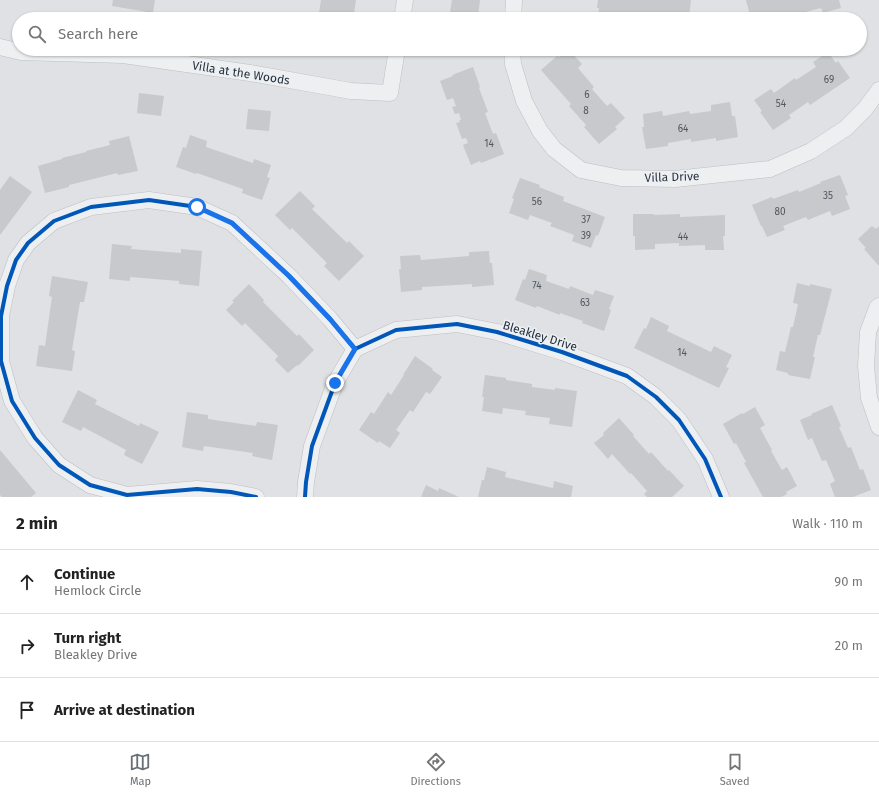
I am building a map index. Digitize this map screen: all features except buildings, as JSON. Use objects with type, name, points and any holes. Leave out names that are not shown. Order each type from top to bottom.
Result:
[{"type":"street","points":[[403,12],[405,0]]},
{"type":"street","points":[[513,12],[514,0]]},
{"type":"street","name":"Villa at the Woods","points":[[0,47],[12,50]]},
{"type":"street","name":"Villa at the Woods","points":[[130,56],[250,73],[351,91],[390,93],[396,56]]},
{"type":"street","name":"Villa Drive","points":[[512,56],[513,64],[524,101],[540,131],[554,149],[581,170],[621,178],[675,179],[770,169],[811,151],[846,128],[865,109],[879,90]]},
{"type":"street","points":[[256,497],[231,492],[197,489],[127,495],[90,485],[59,465],[35,438],[12,401],[1,361],[1,316],[7,286],[16,260],[28,243],[54,221],[91,207],[149,200],[197,207],[232,223],[289,276],[330,319],[355,349],[335,383],[312,446],[305,497]]},
{"type":"street","points":[[879,306],[868,332],[866,366],[869,398],[879,427]]},
{"type":"street","name":"Bleakley Drive","points":[[355,349],[396,330],[457,324],[497,332],[562,352],[627,376],[656,397],[679,420],[705,459],[721,497]]},
{"type":"cycle path","points":[[256,497],[231,492],[197,489],[127,495],[90,485],[59,465],[35,438],[12,401],[1,361],[1,316],[7,286],[16,260],[28,243],[54,221],[91,207],[149,200],[197,207],[232,223],[289,276],[330,319],[355,349]]},
{"type":"cycle path","points":[[305,497],[312,446],[335,383],[355,349],[396,330],[457,324],[497,332],[562,352],[627,376],[656,397],[679,420],[705,459],[721,497]]},
{"type":"route","points":[[197,207],[232,223],[289,276],[330,319],[355,349],[335,383]]}]
